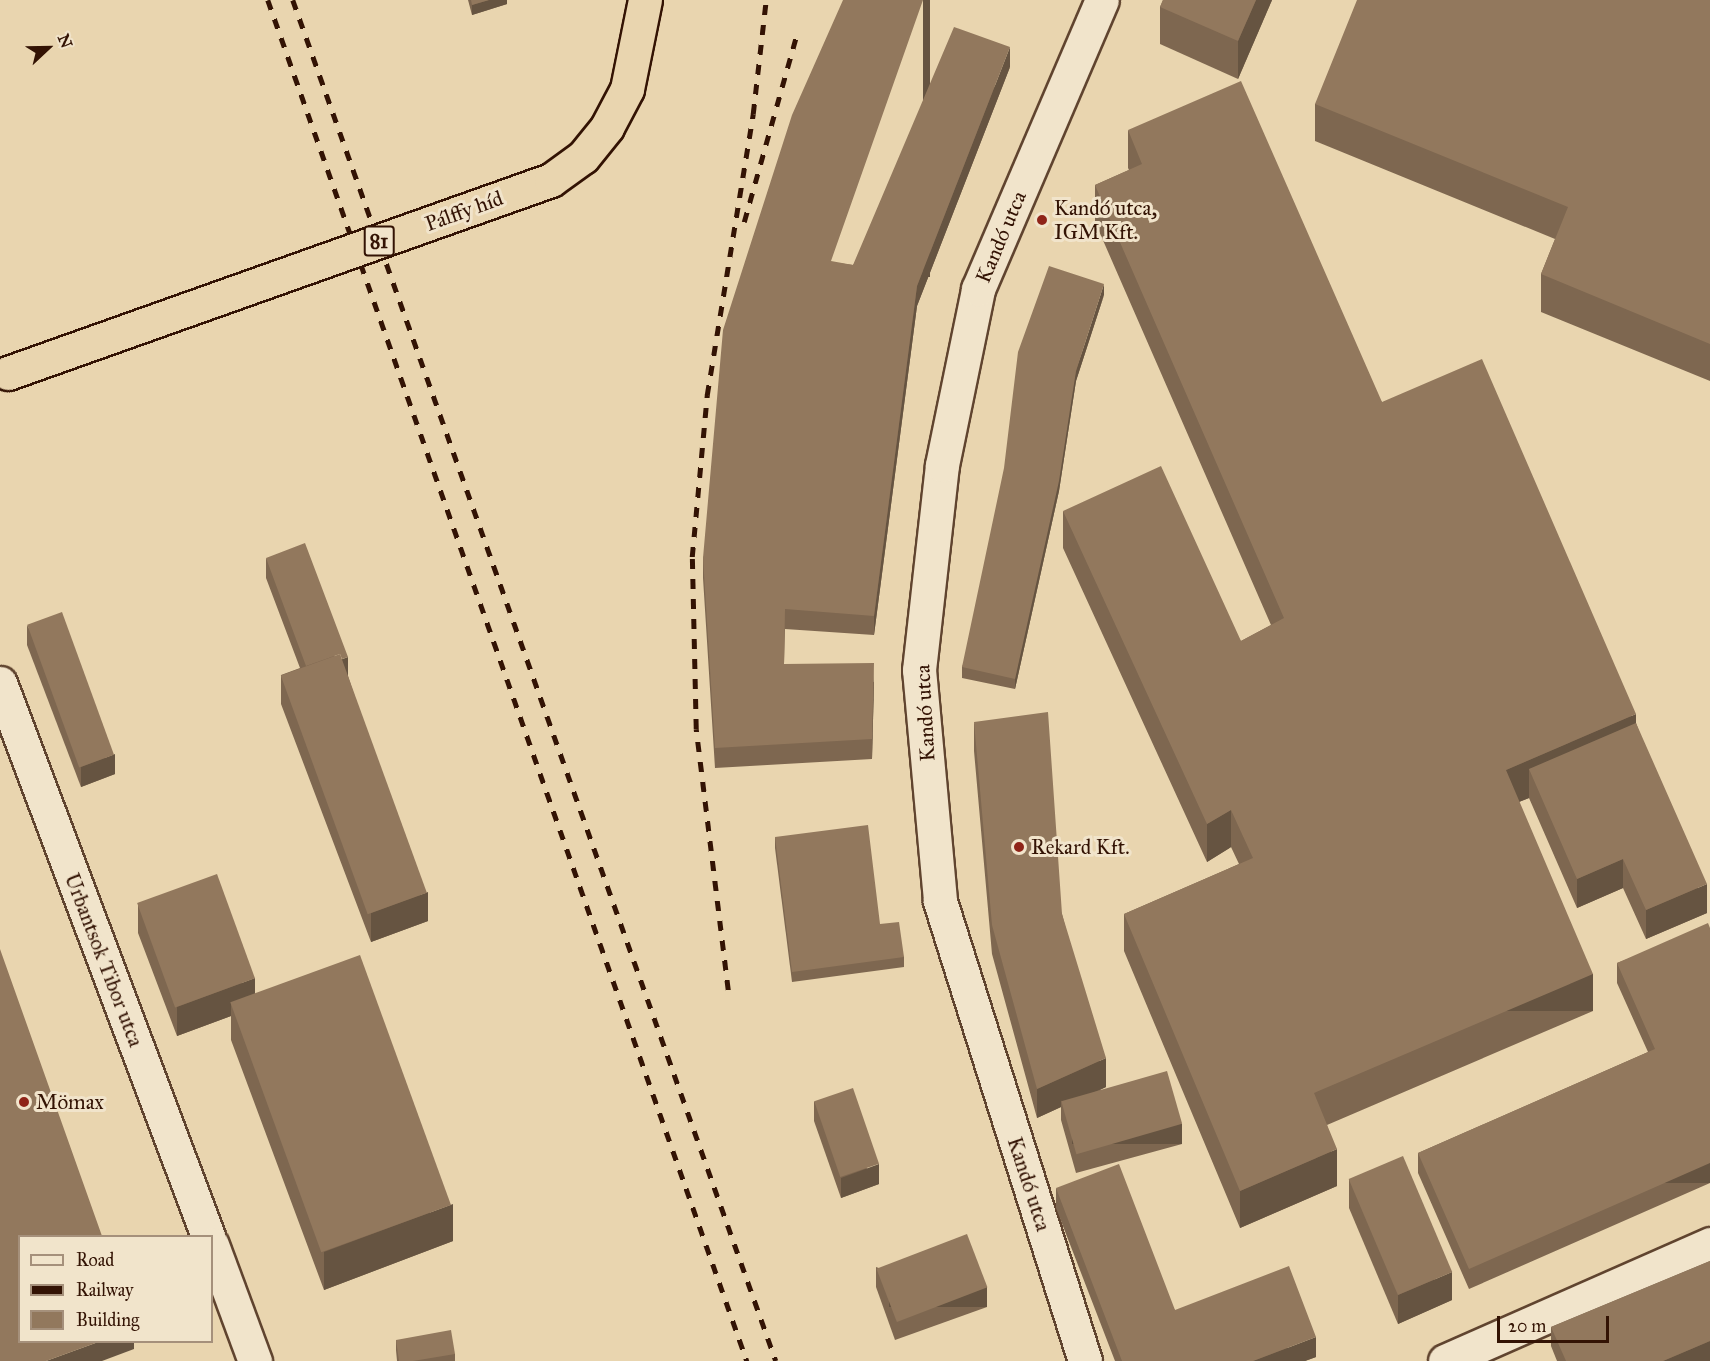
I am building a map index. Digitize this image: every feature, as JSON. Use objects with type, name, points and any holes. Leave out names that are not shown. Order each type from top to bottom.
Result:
[{"type":"main road","name":"Pálffy híd","points":[[8,373],[551,180],[583,157],[617,108],[640,42],[645,0]]},
{"type":"street","name":"Kandó utca","points":[[1085,1361],[940,900],[919,670],[942,465],[978,289],[1102,0]]},
{"type":"street","name":"Urbantsok Tibor utca","points":[[0,683],[208,1235]]},
{"type":"street","points":[[1445,1361],[1710,1244]]},
{"type":"street","points":[[213,1248],[255,1361]]},
{"type":"building","points":[[471,0],[489,0],[472,5]]},
{"type":"building","points":[[843,0],[923,0],[831,261],[853,265],[954,27],[1010,47],[917,286],[874,616],[785,609],[784,664],[874,663],[872,739],[715,748],[703,558],[723,330],[792,115]]},
{"type":"building","points":[[1163,0],[1256,0],[1238,41],[1160,7]]},
{"type":"building","points":[[1357,0],[1710,0],[1710,344],[1541,274],[1568,207],[1315,104]]},
{"type":"building","points":[[1241,81],[1382,402],[1482,359],[1636,714],[1506,770],[1593,974],[1314,1093],[1337,1149],[1240,1191],[1124,914],[1253,858],[1231,810],[1207,824],[1063,511],[1161,466],[1241,641],[1284,618],[1095,185],[1142,164],[1128,130]]},
{"type":"building","points":[[1049,266],[1104,284],[1076,371],[1059,481],[1015,679],[962,667],[1004,468],[1018,352]]},
{"type":"building","points":[[305,543],[348,657],[342,659],[340,654],[306,666],[266,558]]},
{"type":"building","points":[[62,612],[114,755],[79,767],[27,625]]},
{"type":"building","points":[[340,654],[427,893],[368,914],[281,676]]},
{"type":"building","name":"Rekard Kft.","points":[[1048,712],[1062,914],[1106,1058],[1037,1089],[992,925],[974,722]]},
{"type":"building","points":[[1636,723],[1707,884],[1646,910],[1623,859],[1577,879],[1529,769]]},
{"type":"building","points":[[868,825],[880,924],[899,922],[904,957],[792,972],[775,837]]},
{"type":"building","points":[[217,874],[255,978],[175,1007],[137,903]]},
{"type":"building","points":[[1708,923],[1710,928],[1710,1163],[1469,1269],[1418,1153],[1655,1049],[1617,963]]},
{"type":"building","name":"Mömax","points":[[0,949],[102,1235],[18,1235],[18,1343],[96,1343],[46,1361],[0,1361]]},
{"type":"building","points":[[360,955],[451,1205],[321,1252],[230,1002]]},
{"type":"building","points":[[1167,1071],[1182,1124],[1076,1154],[1061,1101]]},
{"type":"building","points":[[853,1088],[879,1164],[840,1177],[814,1101]]},
{"type":"building","points":[[1403,1156],[1452,1272],[1398,1295],[1349,1179]]},
{"type":"building","points":[[1119,1164],[1175,1310],[1289,1266],[1316,1337],[1253,1361],[1122,1361],[1056,1188]]},
{"type":"building","points":[[967,1234],[987,1287],[897,1322],[876,1269]]},
{"type":"building","points":[[1710,1261],[1710,1341],[1663,1361],[1566,1361],[1551,1327]]},
{"type":"building","points":[[451,1330],[455,1354],[399,1361],[396,1340]]},
{"type":"railway","points":[[268,0],[747,1361]]},
{"type":"railway","points":[[293,0],[776,1361]]},
{"type":"railway","points":[[728,990],[696,729],[692,557],[707,395],[753,114],[766,0]]},
{"type":"railway","points":[[744,222],[797,34]]},
{"type":"place","name":"Kandó utca, IGM Kft.","points":[[1042,220]]},
{"type":"place","name":"Rekard Kft.","points":[[1019,847]]},
{"type":"place","name":"Mömax","points":[[24,1102]]}]
